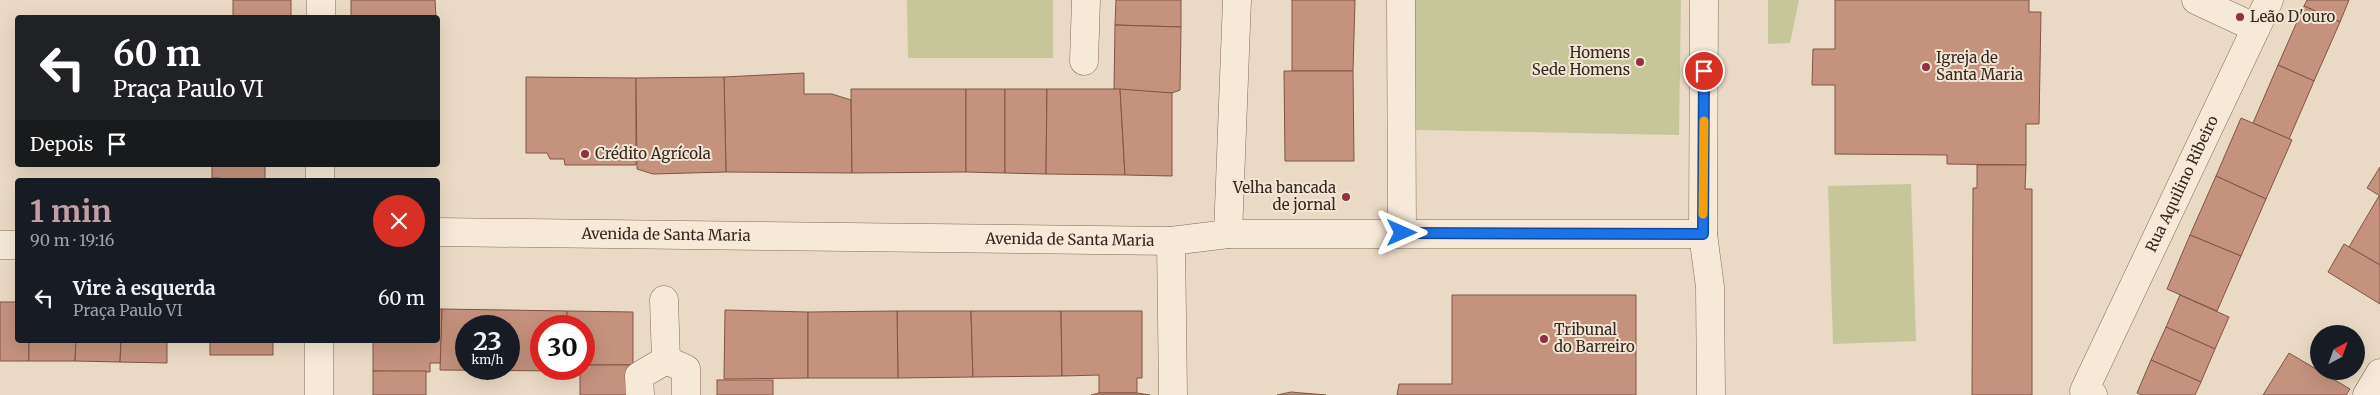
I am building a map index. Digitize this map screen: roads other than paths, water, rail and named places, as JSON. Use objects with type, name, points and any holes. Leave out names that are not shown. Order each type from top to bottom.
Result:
[{"type":"street","points":[[321,0],[321,15]]},
{"type":"street","points":[[1084,61],[1086,0]]},
{"type":"street","points":[[1228,234],[1237,0]]},
{"type":"street","points":[[1401,0],[1402,233]]},
{"type":"street","points":[[1704,0],[1703,234],[1710,287],[1711,395]]},
{"type":"street","points":[[2196,0],[2256,28]]},
{"type":"street","name":"Rua Aquilino Ribeiro","points":[[2086,394],[2269,0]]},
{"type":"street","name":"Avenida de Santa Maria","points":[[440,232],[1171,241],[1228,234],[1703,234]]},
{"type":"street","points":[[1171,241],[1172,395]]},
{"type":"street","points":[[0,246],[15,245]]},
{"type":"street","points":[[664,300],[666,360]]},
{"type":"street","points":[[319,343],[319,395]]},
{"type":"street","points":[[640,395],[640,376],[666,360]]},
{"type":"street","points":[[666,360],[686,369],[686,395]]},
{"type":"street","points":[[2367,395],[2380,373]]},
{"type":"place","name":"Leão D'ouro","points":[[2240,17]]},
{"type":"place","name":"Homens Sede Homens","points":[[1640,62]]},
{"type":"place","name":"Igreja de Santa Maria","points":[[1926,67]]},
{"type":"place","name":"Crédito Agrícola","points":[[585,154]]},
{"type":"place","name":"Velha bancada de jornal","points":[[1346,197]]},
{"type":"place","name":"Tribunal do Barreiro","points":[[1544,339]]}]
